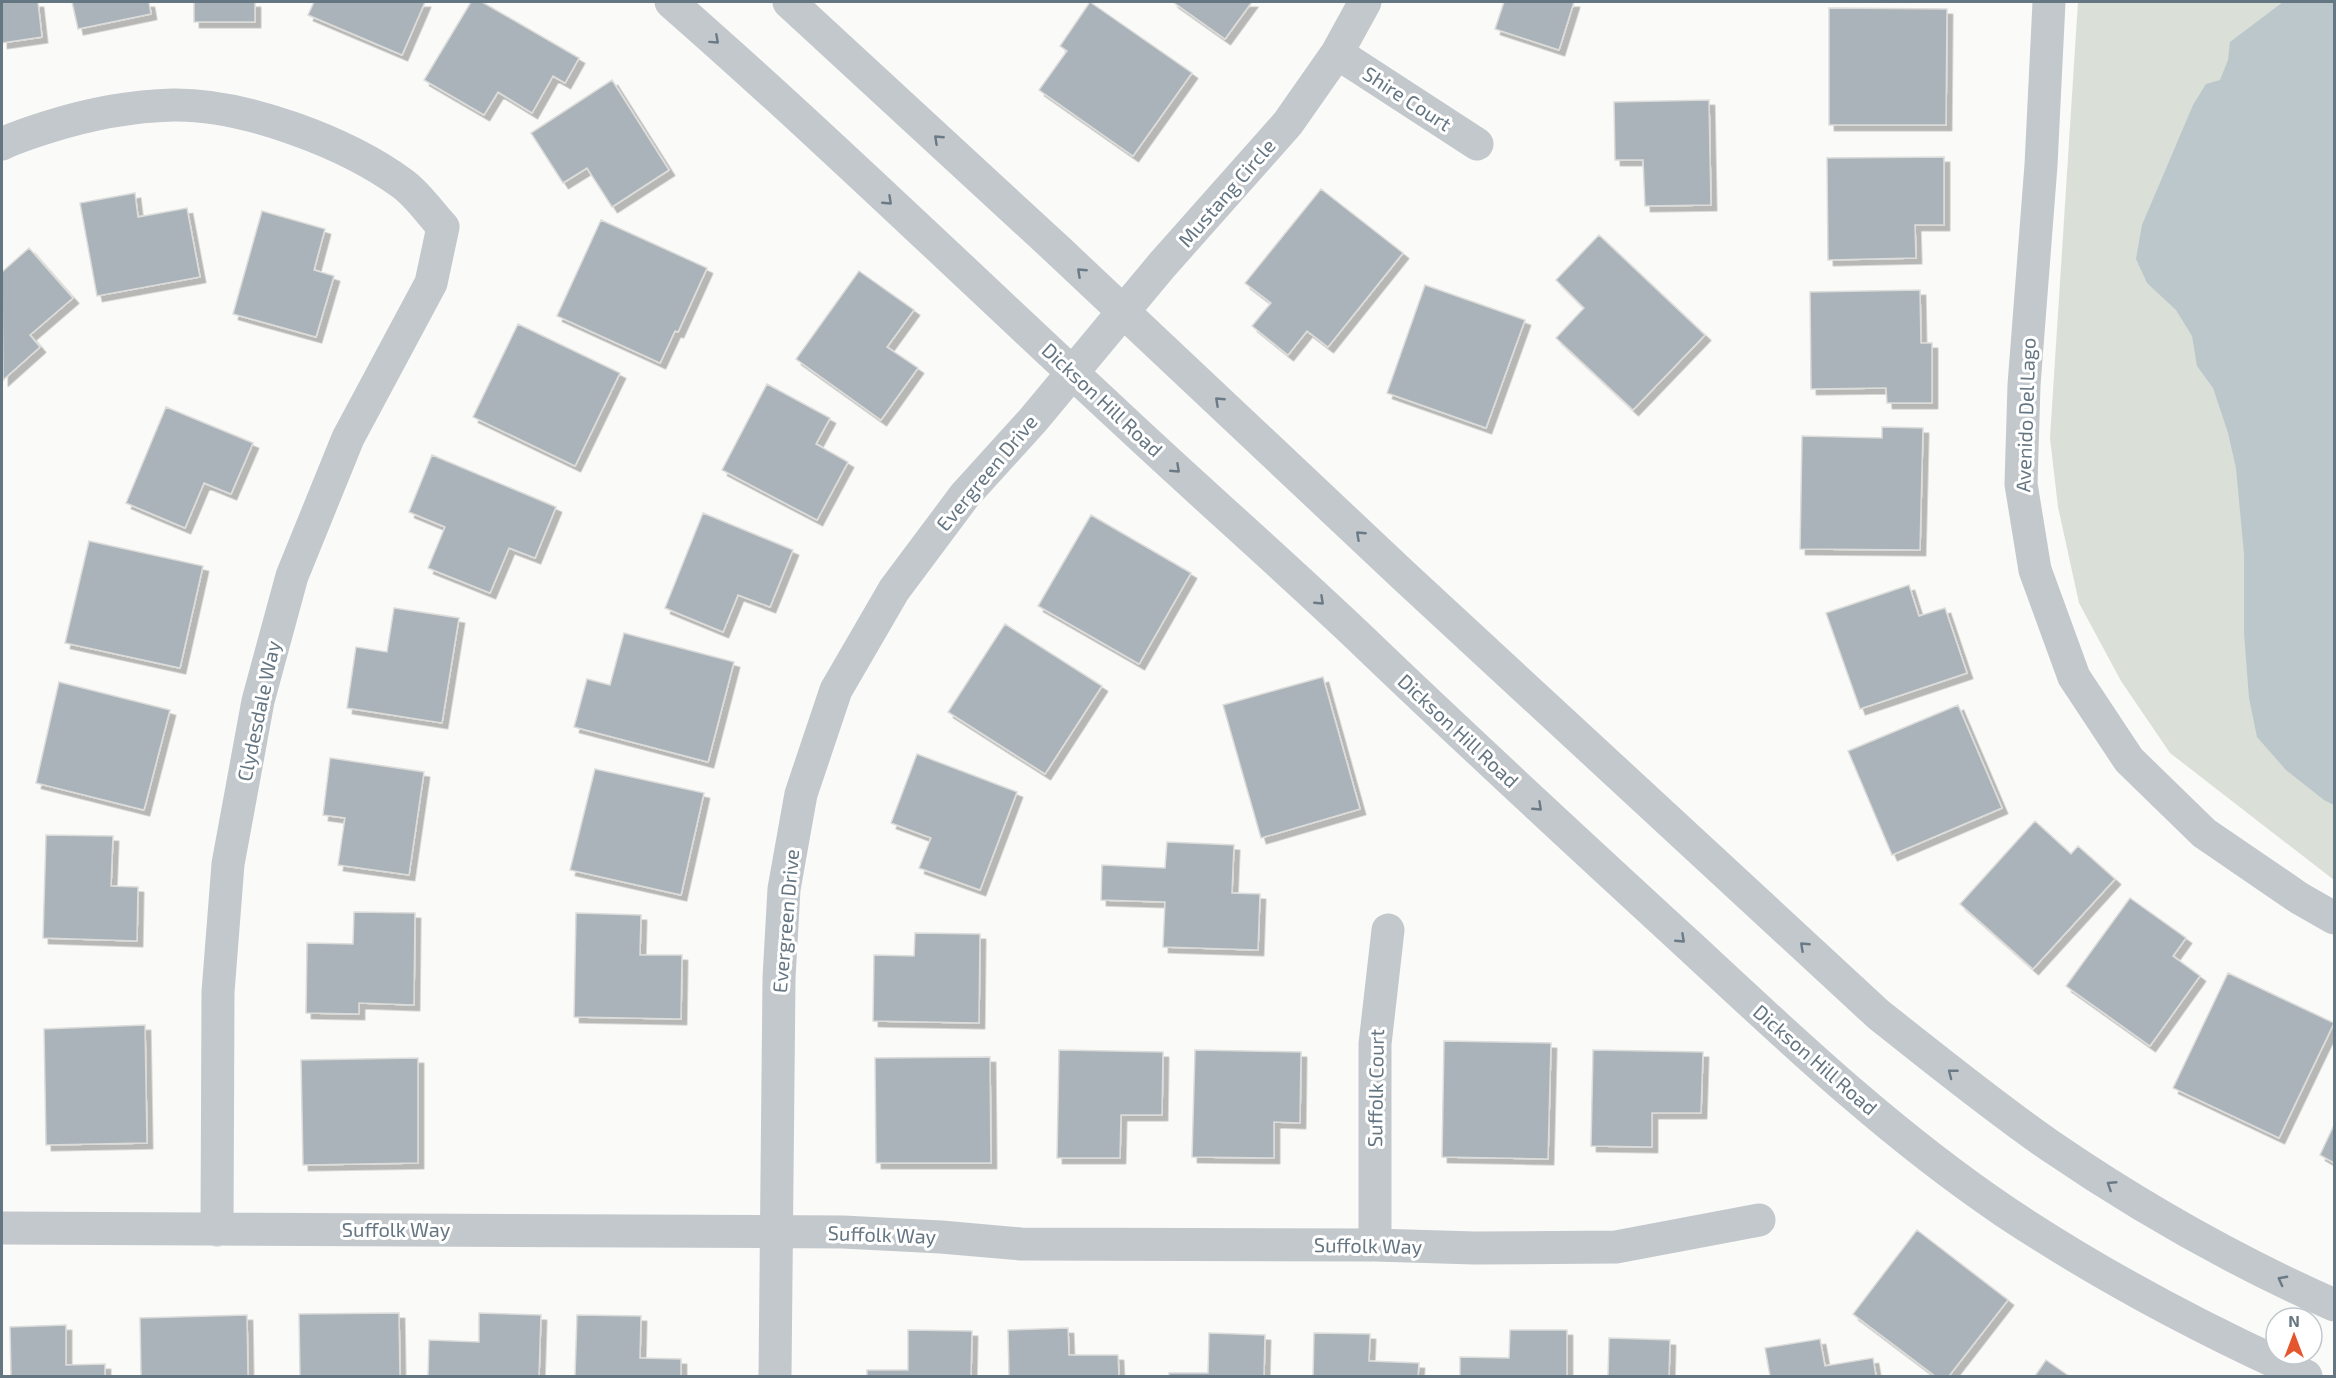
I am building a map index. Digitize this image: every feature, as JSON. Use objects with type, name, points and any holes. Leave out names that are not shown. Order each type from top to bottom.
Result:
[{"type":"street","name":"Dickson Hill Road","points":[[671,2],[743,65],[1821,1068],[1916,1147],[2004,1211],[2118,1281],[2306,1377]]},
{"type":"street","points":[[789,2],[1412,584],[1879,1015],[2049,1145],[2157,1214],[2334,1305]]},
{"type":"street","name":"Mustang Circle","points":[[1072,372],[1288,123],[1337,53],[1365,2]]},
{"type":"street","name":"Avenido Del Lago","points":[[2049,2],[2041,165],[2024,385],[2021,484],[2035,570],[2074,677],[2129,760],[2204,833],[2299,898],[2334,918]]},
{"type":"street","name":"Shire Court","points":[[1337,53],[1477,144]]},
{"type":"street","name":"Clydesdale Way","points":[[2,144],[70,120],[119,110],[175,105],[232,112],[289,127],[350,150],[404,185],[443,227],[431,283],[348,438],[292,576],[258,701],[228,864],[218,992],[217,1230]]},
{"type":"street","name":"Evergreen Drive","points":[[775,1377],[779,978],[784,889],[801,794],[836,690],[894,590],[965,495],[1033,420],[1072,372]]},
{"type":"street","name":"Suffolk Court","points":[[1375,1245],[1375,1044],[1388,930]]},
{"type":"street","name":"Suffolk Way","points":[[2,1228],[854,1232],[1021,1244],[1375,1245],[1474,1248],[1616,1247],[1760,1220]]},
{"type":"shaded area","points":[[2078,2],[2334,2],[2334,880],[2170,753],[2121,681],[2079,603],[2058,507],[2050,438]]},
{"type":"shaded area","points":[[2283,2],[2334,2],[2334,805],[2324,800],[2286,770],[2257,737],[2249,698],[2244,633],[2244,554],[2236,468],[2228,433],[2213,388],[2197,366],[2192,336],[2176,310],[2147,283],[2136,259],[2142,225],[2193,105],[2206,84],[2220,80],[2228,60],[2230,42]]},
{"type":"building","points":[[2,2],[38,2],[42,37],[2,43]]},
{"type":"building","points":[[72,2],[149,2],[151,14],[78,29]]},
{"type":"building","points":[[194,2],[255,2],[255,22],[194,22]]},
{"type":"building","points":[[314,2],[425,2],[402,55],[308,15]]},
{"type":"building","points":[[471,2],[482,2],[579,58],[565,83],[553,76],[532,113],[498,92],[484,115],[424,80]]},
{"type":"building","points":[[1090,2],[1192,73],[1133,156],[1039,90],[1067,51],[1060,46]]},
{"type":"building","points":[[1173,2],[1252,2],[1225,39]]},
{"type":"building","points":[[1504,2],[1574,2],[1559,50],[1495,29]]},
{"type":"building","points":[[1829,8],[1947,9],[1946,125],[1829,125]]},
{"type":"building","points":[[612,80],[669,170],[612,207],[587,168],[563,183],[531,133]]},
{"type":"building","points":[[1709,100],[1711,205],[1645,206],[1643,160],[1615,160],[1614,102]]},
{"type":"building","points":[[1944,157],[1944,225],[1915,225],[1916,258],[1828,260],[1827,158]]},
{"type":"building","points":[[1321,189],[1403,253],[1328,347],[1307,331],[1288,355],[1252,326],[1271,303],[1245,283]]},
{"type":"building","points":[[135,193],[138,217],[187,208],[200,277],[97,296],[80,203]]},
{"type":"building","points":[[262,211],[325,229],[314,270],[334,276],[316,337],[233,314]]},
{"type":"building","points":[[601,220],[707,268],[678,332],[675,331],[660,363],[557,316]]},
{"type":"building","points":[[1599,235],[1705,335],[1633,410],[1556,338],[1584,308],[1556,280]]},
{"type":"building","points":[[29,248],[73,298],[30,335],[40,347],[3,380],[2,272]]},
{"type":"building","points":[[859,271],[914,310],[887,347],[918,368],[881,420],[796,359]]},
{"type":"building","points":[[1425,285],[1525,320],[1486,428],[1387,393]]},
{"type":"building","points":[[1920,290],[1921,343],[1932,343],[1932,403],[1887,403],[1886,388],[1811,389],[1810,292]]},
{"type":"building","points":[[518,324],[620,373],[575,466],[473,417]]},
{"type":"building","points":[[767,384],[830,418],[816,444],[848,462],[817,520],[722,470]]},
{"type":"building","points":[[166,407],[253,443],[231,494],[204,483],[185,528],[126,503]]},
{"type":"building","points":[[1882,427],[1923,428],[1920,550],[1800,549],[1802,436],[1882,438]]},
{"type":"building","points":[[432,455],[556,507],[535,558],[509,548],[490,593],[428,568],[445,527],[409,512]]},
{"type":"building","points":[[703,513],[793,550],[770,607],[738,595],[723,632],[665,608]]},
{"type":"building","points":[[1091,515],[1191,573],[1139,664],[1038,606]]},
{"type":"building","points":[[89,541],[203,566],[180,668],[65,643]]},
{"type":"building","points":[[1909,585],[1919,616],[1945,608],[1967,673],[1860,709],[1826,613]]},
{"type":"building","points":[[394,608],[459,618],[442,723],[347,708],[356,647],[387,652]]},
{"type":"building","points":[[1005,624],[1102,686],[1045,774],[948,712]]},
{"type":"building","points":[[624,633],[734,662],[708,762],[574,727],[587,679],[610,685]]},
{"type":"building","points":[[1323,677],[1360,809],[1261,838],[1223,705]]},
{"type":"building","points":[[59,682],[170,710],[144,810],[36,783]]},
{"type":"building","points":[[1958,705],[2002,808],[1892,855],[1848,751]]},
{"type":"building","points":[[917,754],[1017,792],[980,890],[919,868],[931,838],[891,823]]},
{"type":"building","points":[[330,758],[424,772],[409,875],[338,865],[345,818],[323,815]]},
{"type":"building","points":[[595,769],[704,793],[681,895],[570,870]]},
{"type":"building","points":[[2035,821],[2071,854],[2078,846],[2115,879],[2033,969],[1960,904]]},
{"type":"building","points":[[46,835],[113,836],[111,886],[138,887],[137,941],[43,938]]},
{"type":"building","points":[[1167,842],[1234,845],[1232,893],[1260,894],[1258,950],[1163,947],[1165,902],[1101,900],[1102,865],[1165,868]]},
{"type":"building","points":[[2130,898],[2186,938],[2173,956],[2200,976],[2150,1046],[2066,986]]},
{"type":"building","points":[[354,912],[415,913],[414,1005],[359,1003],[359,1014],[306,1013],[307,943],[353,944]]},
{"type":"building","points":[[576,913],[641,915],[640,955],[682,955],[681,1019],[574,1017]]},
{"type":"building","points":[[915,933],[980,934],[979,1023],[873,1021],[874,955],[914,956]]},
{"type":"building","points":[[2228,973],[2334,1023],[2279,1138],[2173,1088]]},
{"type":"building","points":[[145,1025],[147,1143],[46,1145],[44,1029]]},
{"type":"building","points":[[1444,1041],[1551,1043],[1548,1159],[1442,1157]]},
{"type":"building","points":[[1059,1050],[1163,1052],[1162,1115],[1121,1115],[1120,1158],[1057,1158]]},
{"type":"building","points":[[1195,1050],[1301,1052],[1300,1123],[1274,1122],[1274,1158],[1192,1157]]},
{"type":"building","points":[[1593,1050],[1703,1052],[1701,1113],[1652,1113],[1652,1147],[1591,1146]]},
{"type":"building","points":[[990,1057],[991,1163],[876,1163],[875,1058]]},
{"type":"building","points":[[418,1058],[418,1163],[303,1165],[301,1060]]},
{"type":"building","points":[[2334,1125],[2334,1163],[2320,1155]]},
{"type":"building","points":[[1917,1230],[2008,1300],[1949,1376],[1935,1376],[1853,1314]]},
{"type":"building","points":[[399,1313],[400,1376],[300,1376],[299,1314]]},
{"type":"building","points":[[479,1313],[541,1315],[539,1376],[428,1376],[429,1340],[479,1342]]},
{"type":"building","points":[[247,1315],[248,1376],[141,1376],[140,1318]]},
{"type":"building","points":[[577,1315],[641,1316],[640,1358],[681,1359],[681,1376],[575,1376]]},
{"type":"building","points":[[66,1325],[66,1365],[105,1364],[105,1376],[11,1376],[10,1327]]},
{"type":"building","points":[[1068,1328],[1069,1355],[1118,1355],[1119,1376],[1009,1376],[1008,1330]]},
{"type":"building","points":[[908,1330],[972,1331],[971,1376],[867,1376],[867,1370],[908,1370]]},
{"type":"building","points":[[1510,1330],[1567,1330],[1567,1376],[1460,1376],[1460,1357],[1509,1358]]},
{"type":"building","points":[[1209,1333],[1265,1335],[1264,1376],[1169,1376],[1169,1373],[1208,1373]]},
{"type":"building","points":[[1314,1333],[1370,1334],[1369,1361],[1419,1363],[1418,1376],[1313,1376]]},
{"type":"building","points":[[1609,1338],[1670,1340],[1669,1376],[1608,1376]]},
{"type":"building","points":[[1820,1339],[1825,1366],[1873,1358],[1876,1376],[1770,1376],[1765,1348]]},
{"type":"building","points":[[2046,1360],[2069,1376],[2035,1376]]}]
